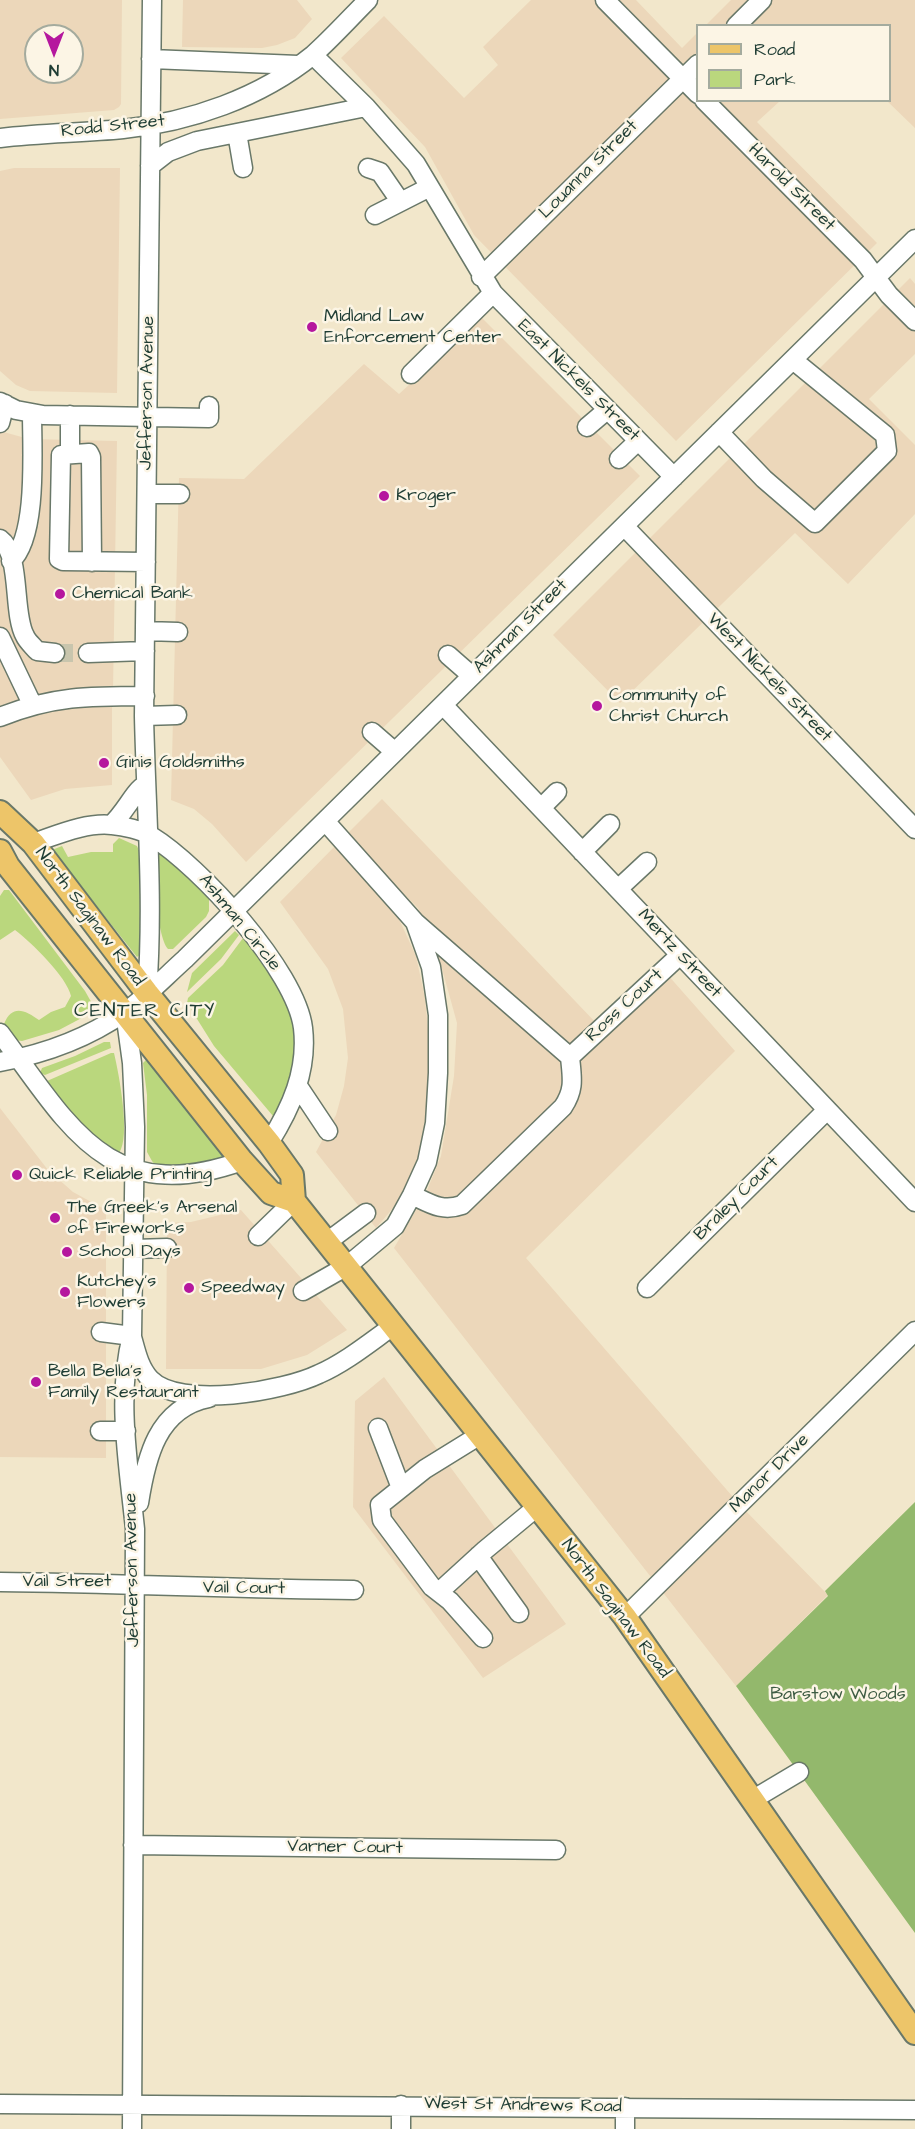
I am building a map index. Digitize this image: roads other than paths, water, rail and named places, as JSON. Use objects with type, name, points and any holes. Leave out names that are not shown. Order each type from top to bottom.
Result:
[{"type":"main road","name":"North Saginaw Road","points":[[0,812],[33,843],[147,993],[269,1143],[292,1175],[294,1201]]},
{"type":"main road","name":"North Saginaw Road","points":[[3,865],[125,1012],[243,1161],[271,1193],[294,1201],[625,1617],[915,2033]]},
{"type":"street","name":"Jefferson Avenue","points":[[147,993],[149,834],[145,785],[144,716],[152,0]]},
{"type":"street","name":"Rodd Street","points":[[0,138],[151,126],[198,114],[236,100],[305,60],[368,0]]},
{"type":"street","points":[[604,0],[696,92]]},
{"type":"street","points":[[738,24],[762,0]]},
{"type":"street","points":[[151,59],[305,60]]},
{"type":"street","name":"East Nickels Street","points":[[305,60],[366,107],[402,145],[416,164],[481,277],[493,293],[674,477]]},
{"type":"street","name":"Louanna Street","points":[[481,277],[696,66]]},
{"type":"street","name":"Harold Street","points":[[706,102],[863,260],[915,321]]},
{"type":"street","points":[[150,166],[182,145],[366,107]]},
{"type":"street","points":[[237,133],[243,168]]},
{"type":"street","points":[[368,168],[380,172],[400,201]]},
{"type":"street","points":[[375,215],[428,188]]},
{"type":"street","name":"Ashman Street","points":[[0,1062],[19,1059],[61,1046],[125,1012],[147,993],[325,821],[915,239]]},
{"type":"street","points":[[411,374],[456,325],[493,293]]},
{"type":"street","points":[[719,432],[764,478],[815,523],[887,451],[885,435],[793,360]]},
{"type":"street","points":[[0,423],[3,403],[32,413],[208,418],[208,406]]},
{"type":"street","points":[[587,427],[607,410]]},
{"type":"street","points":[[11,561],[20,553],[31,505],[32,413]]},
{"type":"street","points":[[70,415],[70,453]]},
{"type":"street","points":[[619,459],[638,441]]},
{"type":"street","points":[[92,562],[91,457],[89,453],[61,455],[59,559],[92,562],[146,562]]},
{"type":"street","points":[[147,494],[180,494]]},
{"type":"street","name":"West Nickels Street","points":[[624,526],[915,829]]},
{"type":"street","points":[[0,539],[5,543],[11,561],[24,635],[37,651],[55,653]]},
{"type":"street","points":[[145,631],[178,632]]},
{"type":"street","points":[[0,637],[32,704]]},
{"type":"street","points":[[88,653],[145,651]]},
{"type":"street","points":[[448,655],[472,676]]},
{"type":"street","points":[[0,717],[32,704],[87,696],[145,696]]},
{"type":"street","name":"Mertz Street","points":[[443,705],[915,1202]]},
{"type":"street","points":[[144,716],[177,715]]},
{"type":"street","points":[[372,732],[395,752]]},
{"type":"street","points":[[111,825],[129,807],[138,789],[145,785]]},
{"type":"street","points":[[541,808],[557,792]]},
{"type":"street","points":[[325,821],[415,922],[570,1057],[572,1093],[563,1107],[462,1205],[449,1210],[437,1208],[412,1196]]},
{"type":"street","points":[[582,852],[610,824]]},
{"type":"street","name":"Ashman Circle","points":[[33,843],[85,828],[111,825],[149,834],[201,874],[274,962],[296,999],[303,1026],[304,1054],[298,1086],[285,1118],[269,1143]]},
{"type":"street","points":[[618,889],[647,862]]},
{"type":"street","points":[[303,1291],[347,1266],[395,1226],[412,1196],[427,1161],[435,1123],[438,1015],[432,977],[415,922]]},
{"type":"street","name":"Ross Court","points":[[570,1057],[680,955]]},
{"type":"street","name":"Jefferson Avenue","points":[[125,1012],[134,1093],[135,1171],[132,1336],[126,1358],[126,1431],[135,1529],[132,2129]]},
{"type":"street","points":[[0,1033],[58,1112],[89,1146],[135,1171],[190,1176],[243,1161]]},
{"type":"street","points":[[298,1086],[328,1131]]},
{"type":"street","name":"Braley Court","points":[[647,1288],[827,1110]]},
{"type":"street","points":[[258,1236],[294,1201]]},
{"type":"street","points":[[327,1242],[366,1213]]},
{"type":"street","points":[[134,1249],[167,1248]]},
{"type":"street","points":[[135,1529],[147,1464],[163,1424],[186,1406],[226,1395],[278,1389],[309,1379],[343,1362],[393,1326]]},
{"type":"street","name":"Manor Drive","points":[[625,1617],[915,1331]]},
{"type":"street","points":[[101,1332],[132,1336],[144,1371],[157,1384],[185,1393],[226,1395]]},
{"type":"street","points":[[378,1428],[401,1488]]},
{"type":"street","points":[[100,1431],[126,1431]]},
{"type":"street","points":[[480,1435],[425,1469],[380,1505],[382,1520],[432,1587],[450,1601],[483,1638]]},
{"type":"street","points":[[439,1592],[478,1556],[537,1508]]},
{"type":"street","points":[[478,1556],[519,1613]]},
{"type":"street","name":"Vail Street","points":[[0,1582],[134,1583]]},
{"type":"street","name":"Vail Court","points":[[134,1583],[163,1587],[354,1590]]},
{"type":"street","points":[[753,1800],[799,1772]]},
{"type":"street","name":"Varner Court","points":[[133,1845],[556,1850]]},
{"type":"street","name":"West St Andrews Road","points":[[0,2104],[915,2110]]},
{"type":"street","points":[[401,2105],[401,2129]]},
{"type":"street","points":[[625,2107],[625,2129]]},
{"type":"tunnel","points":[[55,653],[88,653]]},
{"type":"place","name":"Midland Law Enforcement Center","points":[[312,327]]},
{"type":"place","name":"Kroger","points":[[384,496]]},
{"type":"place","name":"Chemical Bank","points":[[60,594]]},
{"type":"place","name":"Community of Christ Church","points":[[597,706]]},
{"type":"place","name":"Ginis Goldsmiths","points":[[104,763]]},
{"type":"place","name":"Quick Reliable Printing","points":[[17,1175]]},
{"type":"place","name":"The Greek's Arsenal of Fireworks","points":[[55,1218]]},
{"type":"place","name":"School Days","points":[[67,1252]]},
{"type":"place","name":"Speedway","points":[[189,1288]]},
{"type":"place","name":"Kutchey's Flowers","points":[[65,1292]]},
{"type":"place","name":"Bella Bella's Family Restaurant","points":[[36,1382]]},
{"type":"district","name":"CENTER CITY","points":[[145,1012]]},
{"type":"park label","name":"Barstow Woods","points":[[838,1695]]}]
